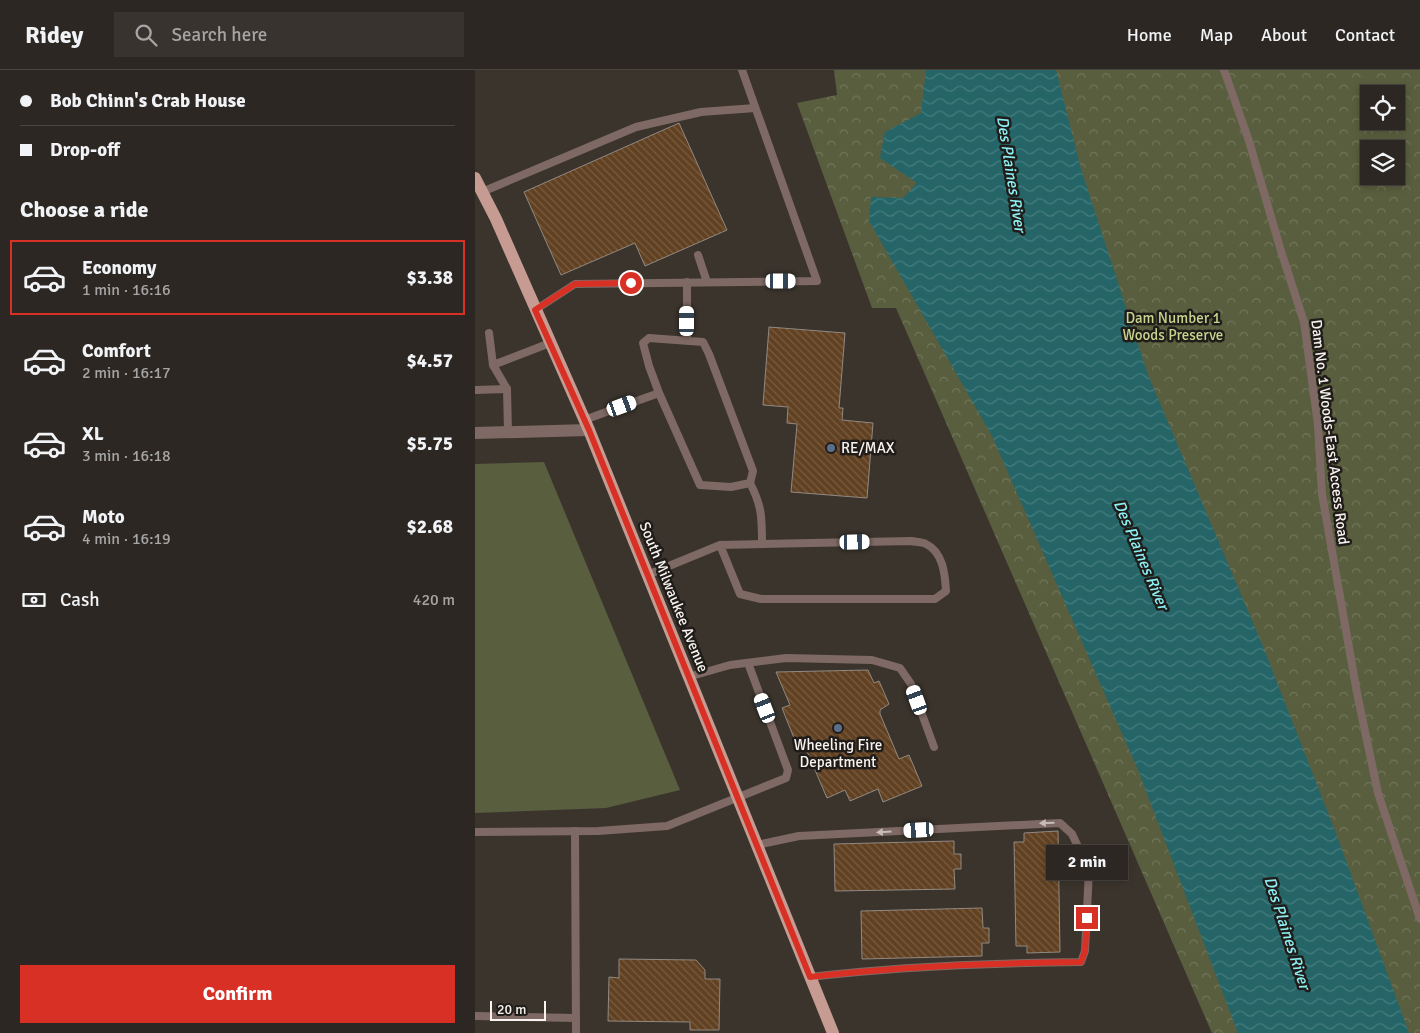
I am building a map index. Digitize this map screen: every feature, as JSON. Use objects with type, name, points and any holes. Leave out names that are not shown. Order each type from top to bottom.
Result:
[{"type":"main road","name":"South Milwaukee Avenue","points":[[475,178],[496,220],[586,425],[833,1033]]},
{"type":"street","points":[[475,433],[586,425]]},
{"type":"lane","points":[[535,310],[575,284],[817,281],[742,70]]},
{"type":"lane","name":"Dam No. 1 Woods-East Access Road","points":[[1224,70],[1249,141],[1304,322],[1318,425],[1322,494],[1357,694],[1378,793],[1420,919]]},
{"type":"lane","points":[[482,192],[635,126],[701,112],[755,108]]},
{"type":"lane","points":[[698,255],[707,282]]},
{"type":"lane","points":[[687,282],[687,340]]},
{"type":"lane","points":[[489,333],[493,364],[507,389],[508,432]]},
{"type":"lane","points":[[750,483],[731,487],[700,485],[649,366],[643,343],[649,338],[703,342],[753,471],[750,483],[757,497],[761,512],[762,544]]},
{"type":"lane","points":[[493,364],[549,342]]},
{"type":"lane","points":[[475,390],[507,389]]},
{"type":"lane","points":[[586,425],[659,393]]},
{"type":"lane","points":[[647,575],[720,545],[911,541],[927,544],[940,558],[945,576],[946,590],[935,599],[761,599],[740,594],[720,545]]},
{"type":"lane","points":[[688,676],[730,665],[787,658],[872,660],[901,668],[911,684],[934,748]]},
{"type":"lane","points":[[475,832],[575,831],[667,826],[786,778],[788,770],[748,663]]},
{"type":"lane","points":[[757,845],[799,836],[1060,823],[1072,834],[1089,870],[1085,951],[1081,962],[859,971],[810,977]]},
{"type":"lane","points":[[575,831],[576,1033]]},
{"type":"lane","points":[[475,1016],[576,1018]]},
{"type":"green space","name":"Dam Number 1 Woods Preserve","points":[[834,70],[1420,70],[1420,1033],[1212,1033],[896,308],[872,308],[797,103],[837,95]]},
{"type":"green space","points":[[544,462],[680,790],[606,808],[475,813],[475,464]]},
{"type":"water","name":"Des Plaines River","points":[[926,70],[1056,70],[1081,169],[1148,375],[1262,644],[1337,836],[1409,1033],[1238,1033],[1138,770],[992,436],[869,221],[871,197],[903,198],[917,183],[880,158],[885,132],[921,113]]},
{"type":"building","points":[[679,123],[727,230],[645,266],[635,243],[561,275],[524,192]]},
{"type":"building","points":[[769,327],[845,333],[839,408],[843,408],[842,420],[873,423],[867,498],[791,492],[797,424],[787,423],[788,407],[763,405]]},
{"type":"building","name":"Wheeling Fire Department","points":[[868,670],[874,683],[879,681],[889,704],[880,710],[880,714],[899,759],[909,755],[922,786],[883,802],[878,789],[850,801],[845,790],[827,798],[803,742],[796,743],[782,708],[790,705],[776,672]]},
{"type":"building","points":[[1058,831],[1060,952],[1027,953],[1027,946],[1016,946],[1014,842],[1024,842],[1024,833]]},
{"type":"building","points":[[954,841],[954,854],[961,854],[961,869],[954,869],[955,889],[835,891],[834,844]]},
{"type":"building","points":[[982,908],[983,928],[989,928],[989,943],[982,943],[982,956],[862,959],[861,911]]},
{"type":"building","points":[[619,959],[696,960],[705,970],[705,979],[720,979],[719,1030],[690,1030],[690,1022],[608,1021],[609,977],[619,978]]},
{"type":"place","name":"RE/MAX","points":[[831,448]]},
{"type":"place","name":"Wheeling Fire Department","points":[[838,728]]},
{"type":"route","points":[[631,283],[575,284],[535,310],[589,430],[810,977],[859,971],[943,966],[1081,962],[1085,951],[1087,918]]}]
